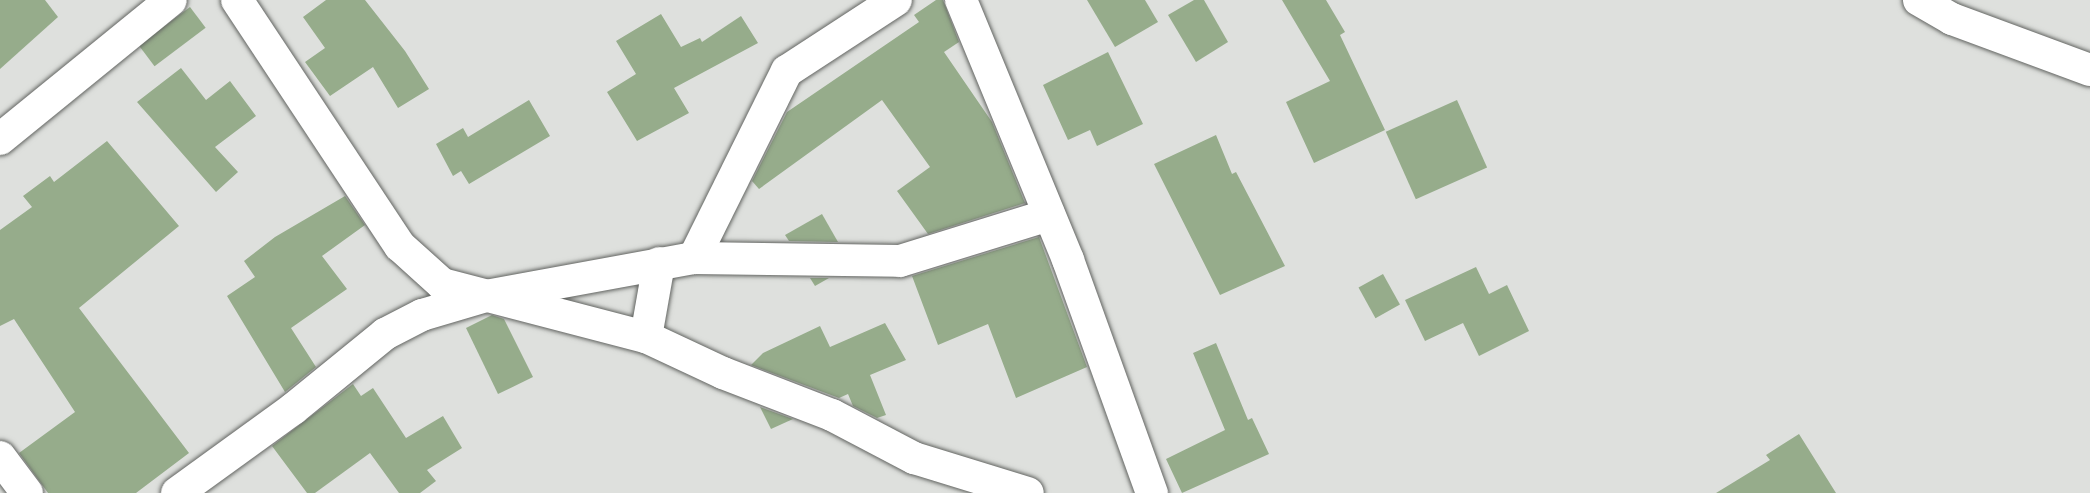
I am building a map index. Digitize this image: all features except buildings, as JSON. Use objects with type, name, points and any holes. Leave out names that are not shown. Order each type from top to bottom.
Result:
[{"type":"street","points":[[0,139],[171,0]]},
{"type":"street","points":[[237,0],[400,246],[442,284],[646,337],[723,373],[832,415],[914,458],[1028,493]]},
{"type":"street","points":[[694,258],[786,71],[896,0]]},
{"type":"street","points":[[961,0],[1049,215],[1152,493]]},
{"type":"street","points":[[1919,0],[1952,19],[2090,70]]},
{"type":"street","points":[[177,493],[293,409],[386,333],[422,315],[486,296],[694,258],[900,261],[1049,215]]},
{"type":"street","points":[[646,337],[659,263]]},
{"type":"street","points":[[0,457],[27,493]]}]
